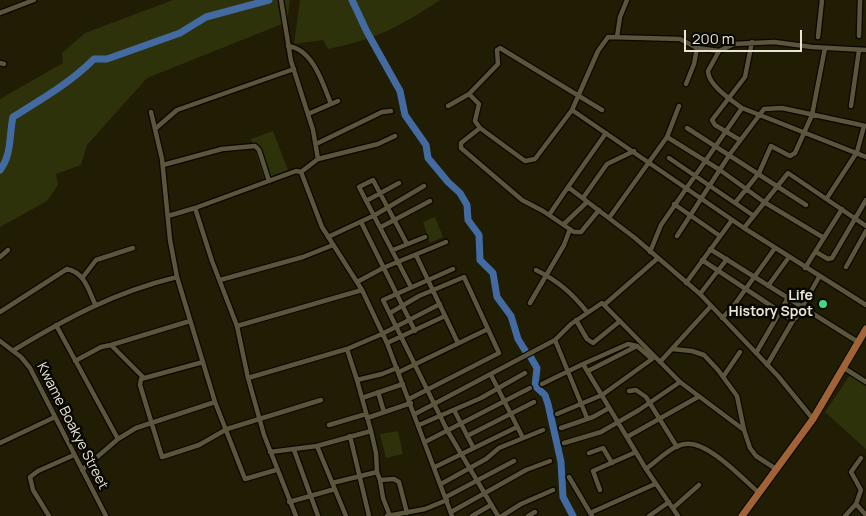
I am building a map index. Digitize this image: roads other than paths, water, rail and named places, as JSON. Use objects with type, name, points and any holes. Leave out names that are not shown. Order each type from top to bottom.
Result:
[{"type":"main road","points":[[742,516],[813,419],[866,329]]},
{"type":"street","points":[[0,13],[34,0]]},
{"type":"street","points":[[281,0],[288,46],[316,144],[318,159]]},
{"type":"street","points":[[617,37],[620,17],[627,0]]},
{"type":"street","points":[[818,37],[822,0]]},
{"type":"street","points":[[860,0],[860,36]]},
{"type":"street","points":[[469,94],[479,104],[475,121],[480,128],[525,161],[530,161],[535,159],[572,110],[598,51],[608,37],[680,39],[697,48],[719,51],[734,44],[752,42],[774,42],[825,48],[866,50]]},
{"type":"street","points":[[740,140],[715,125],[712,120],[745,77],[752,42]]},
{"type":"street","points":[[288,46],[296,47],[305,53],[319,75],[331,104]]},
{"type":"street","points":[[448,106],[469,94],[498,64],[497,50],[500,48],[602,110]]},
{"type":"street","points":[[686,84],[694,64],[697,48]]},
{"type":"street","points":[[735,203],[759,173],[771,146],[792,156],[806,133],[812,115],[825,48]]},
{"type":"street","points":[[851,106],[859,50]]},
{"type":"street","points":[[719,51],[708,74],[728,97],[742,108],[866,157]]},
{"type":"street","points":[[155,129],[176,110],[294,69]]},
{"type":"street","points":[[308,114],[338,101]]},
{"type":"street","points":[[609,218],[667,137],[679,106]]},
{"type":"street","points":[[677,236],[689,215],[758,115],[764,109],[771,107],[865,126],[856,153],[827,198]]},
{"type":"street","points":[[650,252],[661,224],[742,108]]},
{"type":"street","points":[[572,110],[744,228],[866,305]]},
{"type":"street","points":[[316,144],[382,112],[391,111]]},
{"type":"street","points":[[151,112],[163,165],[170,240],[177,277],[215,402],[245,479],[276,470]]},
{"type":"street","points":[[480,128],[461,143],[462,148],[522,200],[578,234],[599,210]]},
{"type":"street","points":[[687,128],[730,154],[806,205]]},
{"type":"street","points":[[549,215],[606,133]]},
{"type":"street","points":[[168,216],[296,171],[301,172],[318,159],[378,144],[395,136]]},
{"type":"street","points":[[667,137],[720,170],[764,202],[824,238]]},
{"type":"street","points":[[163,165],[222,149],[255,146],[259,150],[269,181]]},
{"type":"street","points":[[564,224],[585,200],[607,164],[634,151]]},
{"type":"street","points":[[669,158],[754,216]]},
{"type":"street","points":[[301,172],[328,237],[362,290],[387,343],[452,514],[484,493],[526,470],[550,461]]},
{"type":"street","points":[[744,228],[788,173],[866,226]]},
{"type":"street","points":[[407,244],[372,179],[362,184],[359,190],[375,215],[411,287]]},
{"type":"street","points":[[366,201],[398,183]]},
{"type":"street","points":[[328,237],[375,215],[424,186]]},
{"type":"street","points":[[568,187],[609,218],[700,294],[767,365],[813,419]]},
{"type":"street","points":[[816,252],[828,259],[832,258],[866,200]]},
{"type":"street","points":[[381,227],[430,201]]},
{"type":"street","points":[[674,204],[720,236]]},
{"type":"street","points":[[195,208],[237,326],[248,378],[270,452],[296,516]]},
{"type":"street","points":[[805,268],[842,209]]},
{"type":"street","points":[[686,283],[732,220]]},
{"type":"street","points":[[361,222],[415,331]]},
{"type":"street","points":[[530,303],[547,275],[570,229]]},
{"type":"street","points":[[846,267],[866,231]]},
{"type":"street","points":[[392,250],[426,237]]},
{"type":"street","points":[[357,282],[383,268],[446,242]]},
{"type":"street","points":[[220,280],[303,257],[333,245]]},
{"type":"street","points":[[83,277],[96,260],[133,248]]},
{"type":"street","points":[[722,318],[775,248]]},
{"type":"street","points":[[710,249],[858,342]]},
{"type":"street","points":[[0,257],[8,250]]},
{"type":"street","points":[[416,255],[458,343]]},
{"type":"street","points":[[768,286],[789,257]]},
{"type":"street","points":[[604,305],[658,258]]},
{"type":"street","points":[[700,294],[727,259]]},
{"type":"street","points":[[702,260],[745,290],[794,319]]},
{"type":"street","points":[[0,312],[67,269],[75,271],[83,277],[95,304]]},
{"type":"street","points":[[453,269],[383,300],[447,430],[491,505],[500,516],[521,504],[553,490]]},
{"type":"street","points":[[536,270],[547,275],[574,295],[587,312]]},
{"type":"street","points":[[14,350],[95,304],[125,292],[177,277]]},
{"type":"street","points":[[767,365],[794,319],[804,307],[819,277]]},
{"type":"street","points":[[329,425],[384,412],[410,401],[427,390],[499,354],[465,278],[403,305],[390,313]]},
{"type":"street","points":[[237,326],[362,290]]},
{"type":"street","points":[[756,353],[788,298]]},
{"type":"street","points":[[248,378],[347,349],[382,334],[409,318],[440,304]]},
{"type":"street","points":[[415,414],[555,340],[576,320],[599,304],[604,305],[680,382],[744,430]]},
{"type":"street","points":[[556,414],[602,395],[657,360],[672,349],[710,306]]},
{"type":"street","points":[[387,343],[446,316]]},
{"type":"street","points":[[576,320],[587,339],[593,344],[620,321]]},
{"type":"street","points":[[75,361],[102,347],[190,321]]},
{"type":"street","points":[[56,325],[118,439]]},
{"type":"street","points":[[357,380],[415,364],[488,329]]},
{"type":"street","points":[[555,340],[587,418]]},
{"type":"street","name":"Kwame Boakye Street","points":[[1,342],[14,350],[30,368],[104,515]]},
{"type":"street","points":[[111,345],[143,377]]},
{"type":"street","points":[[542,384],[625,345],[637,346],[657,360]]},
{"type":"street","points":[[588,371],[637,346]]},
{"type":"street","points":[[347,349],[371,431],[376,453],[377,472],[389,516],[425,509],[514,461]]},
{"type":"street","points":[[672,349],[692,351],[704,355],[737,396],[750,448],[756,456],[776,469]]},
{"type":"street","points":[[723,377],[740,352]]},
{"type":"street","points":[[143,377],[203,362]]},
{"type":"street","points":[[583,364],[655,484],[678,516]]},
{"type":"street","points":[[844,368],[866,382]]},
{"type":"street","points":[[419,425],[440,417],[525,373]]},
{"type":"street","points":[[491,375],[523,438]]},
{"type":"street","points":[[143,377],[140,385],[162,458],[198,445],[227,429],[321,400]]},
{"type":"street","points":[[564,443],[601,432],[680,382]]},
{"type":"street","points":[[362,398],[403,384]]},
{"type":"street","points":[[425,442],[530,388]]},
{"type":"street","points":[[629,391],[636,390],[642,392],[677,447]]},
{"type":"street","points":[[378,392],[384,412]]},
{"type":"street","points":[[627,437],[698,397]]},
{"type":"street","points":[[82,470],[118,439],[136,428],[215,402]]},
{"type":"street","points":[[467,436],[534,402]]},
{"type":"street","points":[[561,428],[609,408]]},
{"type":"street","points":[[454,410],[473,447]]},
{"type":"street","points":[[0,443],[55,417]]},
{"type":"street","points":[[435,467],[517,427]]},
{"type":"street","points":[[441,484],[470,469],[499,448],[543,430]]},
{"type":"street","points":[[270,452],[317,446],[371,431]]},
{"type":"street","points":[[350,436],[369,516]]},
{"type":"street","points":[[646,469],[677,447],[686,444],[696,444],[705,448],[759,493]]},
{"type":"street","points":[[317,446],[346,516]]},
{"type":"street","points":[[589,453],[603,448],[612,463]]},
{"type":"street","points":[[294,450],[318,516]]},
{"type":"street","points":[[600,490],[592,472],[636,452]]},
{"type":"street","points":[[48,516],[34,490],[30,477],[38,471],[74,455]]},
{"type":"street","points":[[845,516],[856,504],[861,490],[851,472],[862,458]]},
{"type":"street","points":[[332,483],[377,472]]},
{"type":"street","points":[[569,477],[591,514],[655,484]]},
{"type":"street","points":[[380,480],[394,479],[399,482],[407,513]]},
{"type":"street","points":[[673,508],[699,485]]},
{"type":"street","points":[[289,502],[335,489]]},
{"type":"street","points":[[649,516],[668,502]]},
{"type":"street","points":[[856,504],[866,515]]},
{"type":"street","points":[[472,516],[491,505]]},
{"type":"street","points":[[528,516],[535,512]]},
{"type":"waterway","points":[[0,170],[7,158],[13,117],[65,83],[94,59],[107,59],[180,33],[206,17],[269,0]]},
{"type":"waterway","points":[[352,0],[367,32],[400,91],[405,115],[426,145],[428,158],[460,193],[467,205],[468,220],[479,235],[480,260],[493,273],[497,297],[511,316],[518,339],[526,352]]},
{"type":"waterway","points":[[530,356],[537,368],[535,386],[545,395],[548,404],[561,462],[563,497],[573,516]]},
{"type":"place","name":"Life History Spot","points":[[823,304]]}]
